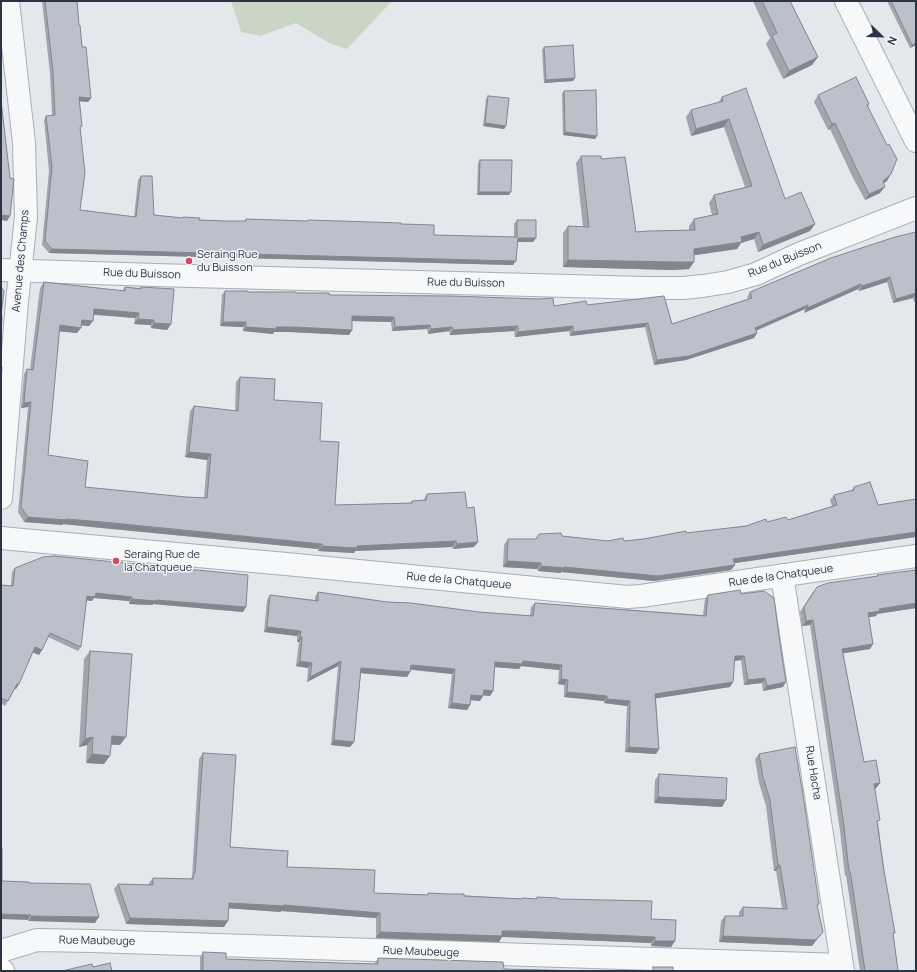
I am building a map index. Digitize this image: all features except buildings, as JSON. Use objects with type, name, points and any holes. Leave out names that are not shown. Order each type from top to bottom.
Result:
[{"type":"street","name":"Avenue des Champs","points":[[1,498],[11,270],[26,216],[24,143],[8,1]]},
{"type":"street","points":[[846,1],[916,141]]},
{"type":"street","name":"Rue du Buisson","points":[[11,270],[683,288],[728,282],[756,274],[799,254],[916,208]]},
{"type":"street","name":"Rue de la Chatqueue","points":[[1,538],[628,597],[916,556]]},
{"type":"street","name":"Rue Hacha","points":[[782,575],[842,968]]},
{"type":"street","name":"Rue Maubeuge","points":[[1,951],[37,940],[45,940],[842,968]]},
{"type":"green space","points":[[231,1],[392,1],[347,49],[329,43],[296,23],[260,36],[241,32]]},
{"type":"place","name":"Seraing Rue du Buisson","points":[[189,261]]},
{"type":"place","name":"Seraing Rue de la Chatqueue","points":[[116,561]]}]
